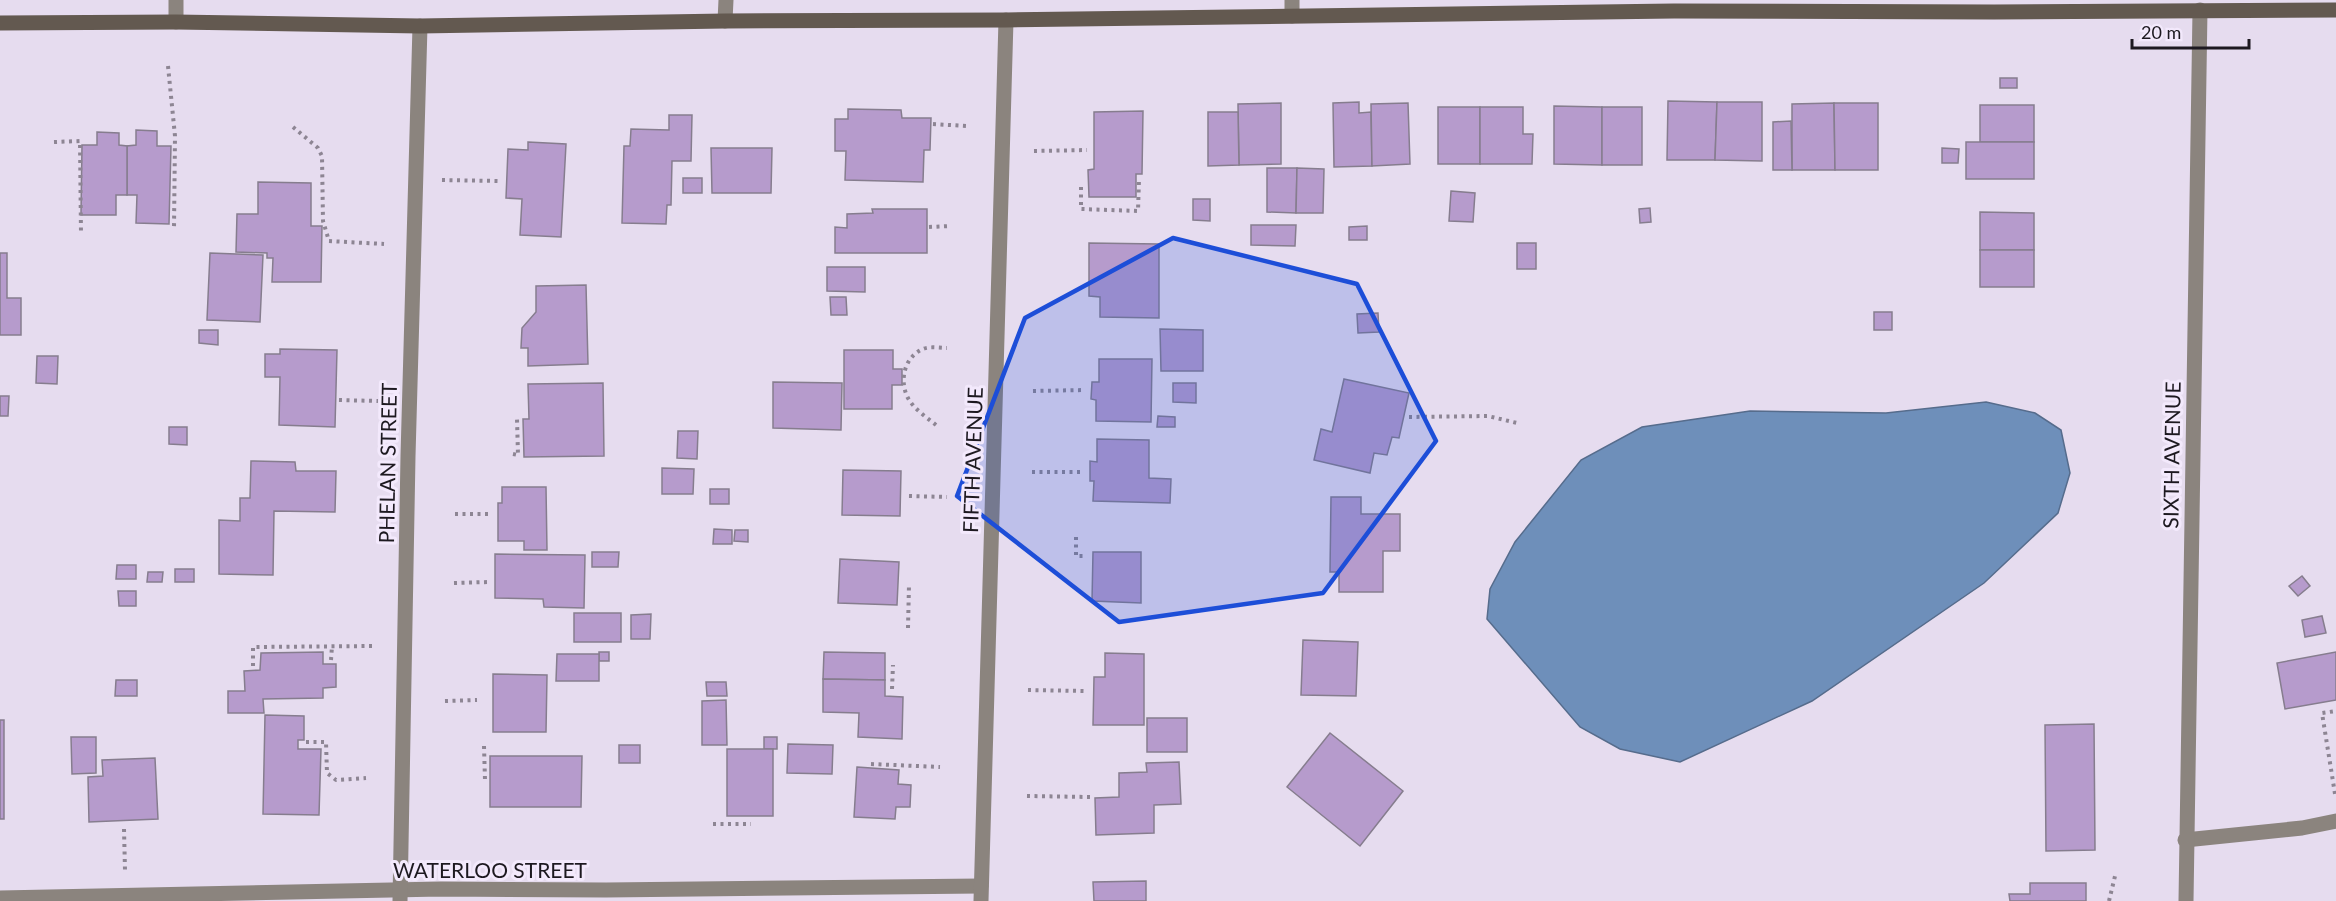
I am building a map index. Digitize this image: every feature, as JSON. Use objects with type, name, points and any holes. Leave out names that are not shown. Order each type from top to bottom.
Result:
[{"type":"main road","points":[[0,23],[176,22],[420,26],[1994,6],[2336,10]]},
{"type":"street","points":[[176,0],[176,22]]},
{"type":"street","points":[[725,21],[726,0]]},
{"type":"street","points":[[1292,0],[1292,16]]},
{"type":"street","name":"SIXTH AVENUE","points":[[2186,901],[2200,10]]},
{"type":"street","name":"FIFTH AVENUE","points":[[981,893],[1006,20]]},
{"type":"street","name":"PHELAN STREET","points":[[400,896],[408,456],[420,26]]},
{"type":"street","points":[[2186,840],[2302,828],[2336,821]]},
{"type":"street","name":"WATERLOO STREET","points":[[0,898],[981,893]]},
{"type":"path","points":[[168,66],[175,136],[174,228]]},
{"type":"path","points":[[933,124],[966,126]]},
{"type":"path","points":[[293,127],[318,148],[322,156],[323,221],[329,241],[384,244]]},
{"type":"path","points":[[54,142],[80,141],[81,235]]},
{"type":"path","points":[[1034,151],[1087,150]]},
{"type":"path","points":[[1081,187],[1081,209],[1138,211],[1139,179]]},
{"type":"path","points":[[441,180],[499,181]]},
{"type":"path","points":[[929,227],[950,226]]},
{"type":"path","points":[[936,424],[921,414],[908,397],[904,383],[905,368],[911,356],[925,348],[947,348]]},
{"type":"path","points":[[1034,391],[1085,390]]},
{"type":"path","points":[[339,400],[378,401]]},
{"type":"path","points":[[1409,417],[1488,416],[1517,423]]},
{"type":"path","points":[[513,454],[518,456],[517,419]]},
{"type":"path","points":[[1032,472],[1082,472]]},
{"type":"path","points":[[909,496],[947,497]]},
{"type":"path","points":[[455,514],[492,514]]},
{"type":"path","points":[[1076,537],[1076,556],[1086,556]]},
{"type":"path","points":[[454,583],[489,582]]},
{"type":"path","points":[[908,628],[909,585]]},
{"type":"path","points":[[331,660],[332,646]]},
{"type":"path","points":[[253,666],[253,647],[375,646]]},
{"type":"path","points":[[892,689],[893,666]]},
{"type":"path","points":[[1028,690],[1084,691]]},
{"type":"path","points":[[445,701],[477,700]]},
{"type":"path","points":[[2335,795],[2322,713],[2336,711]]},
{"type":"path","points":[[306,742],[326,742],[327,773],[336,780],[366,778]]},
{"type":"path","points":[[484,746],[485,780]]},
{"type":"path","points":[[871,764],[940,767]]},
{"type":"path","points":[[1027,796],[1090,796]]},
{"type":"path","points":[[713,824],[751,824]]},
{"type":"path","points":[[124,828],[126,896]]},
{"type":"path","points":[[2109,901],[2116,872]]},
{"type":"highlighted area","points":[[1173,238],[1357,284],[1436,441],[1323,593],[1119,622],[957,496],[1025,318]]},
{"type":"water","points":[[1986,402],[2035,413],[2061,430],[2070,473],[2058,513],[1984,583],[1812,701],[1680,762],[1620,749],[1580,727],[1487,619],[1490,589],[1515,542],[1581,460],[1642,427],[1750,411],[1886,413]]},
{"type":"building","points":[[2000,78],[2017,78],[2017,88],[2000,88]]},
{"type":"building","points":[[1668,101],[1717,102],[1715,160],[1667,160]]},
{"type":"building","points":[[1359,102],[1359,113],[1371,112],[1372,166],[1334,167],[1333,103]]},
{"type":"building","points":[[1717,102],[1762,102],[1762,161],[1715,160]]},
{"type":"building","points":[[1281,103],[1281,164],[1239,165],[1238,104]]},
{"type":"building","points":[[1408,103],[1410,164],[1372,166],[1371,104]]},
{"type":"building","points":[[1834,103],[1835,170],[1792,170],[1792,104]]},
{"type":"building","points":[[1834,103],[1878,103],[1878,170],[1835,170]]},
{"type":"building","points":[[1980,105],[2034,105],[2034,142],[1980,142]]},
{"type":"building","points":[[1554,106],[1602,107],[1602,165],[1554,164]]},
{"type":"building","points":[[1438,107],[1480,107],[1480,164],[1438,164]]},
{"type":"building","points":[[1480,107],[1523,107],[1523,134],[1533,134],[1532,164],[1480,164]]},
{"type":"building","points":[[1602,107],[1642,107],[1642,165],[1602,165]]},
{"type":"building","points":[[848,109],[901,110],[902,118],[931,118],[930,150],[924,150],[923,182],[845,180],[846,151],[835,151],[835,119],[848,119]]},
{"type":"building","points":[[1143,111],[1142,174],[1136,174],[1136,197],[1089,197],[1088,170],[1094,169],[1094,112]]},
{"type":"building","points":[[1208,112],[1238,112],[1239,165],[1208,166]]},
{"type":"building","points":[[669,115],[692,115],[691,161],[672,161],[671,205],[667,205],[666,224],[622,223],[624,146],[630,146],[631,129],[669,130]]},
{"type":"building","points":[[1791,121],[1792,170],[1773,170],[1773,122]]},
{"type":"building","points":[[136,130],[157,131],[157,146],[171,146],[169,224],[136,223],[137,195],[127,195],[127,146],[136,145]]},
{"type":"building","points":[[97,132],[119,133],[119,145],[127,146],[127,195],[116,195],[116,215],[81,215],[82,145],[97,145]]},
{"type":"building","points":[[528,142],[566,144],[561,237],[520,235],[522,199],[506,198],[508,149],[528,150]]},
{"type":"building","points":[[1966,142],[2034,142],[2034,179],[1966,179]]},
{"type":"building","points":[[711,148],[772,148],[771,193],[712,193]]},
{"type":"building","points":[[1942,148],[1959,149],[1958,163],[1942,163]]},
{"type":"building","points":[[1267,168],[1297,168],[1296,213],[1267,212]]},
{"type":"building","points":[[1297,168],[1324,169],[1323,213],[1296,213]]},
{"type":"building","points":[[683,178],[702,178],[702,193],[683,193]]},
{"type":"building","points":[[258,182],[311,183],[311,226],[322,226],[321,282],[272,282],[273,258],[267,258],[267,253],[236,252],[237,214],[258,214]]},
{"type":"building","points":[[1451,191],[1475,193],[1473,222],[1449,221]]},
{"type":"building","points":[[1193,199],[1210,199],[1210,221],[1193,220]]},
{"type":"building","points":[[1650,208],[1651,222],[1640,223],[1639,209]]},
{"type":"building","points":[[872,209],[927,209],[927,253],[835,253],[835,227],[847,228],[847,214],[873,213]]},
{"type":"building","points":[[1980,212],[2034,213],[2034,250],[1980,250]]},
{"type":"building","points":[[1251,225],[1296,225],[1295,246],[1251,245]]},
{"type":"building","points":[[1367,226],[1367,240],[1349,240],[1349,227]]},
{"type":"building","points":[[1089,243],[1159,244],[1159,318],[1100,317],[1100,297],[1089,296]]},
{"type":"building","points":[[1517,243],[1536,243],[1536,269],[1517,269]]},
{"type":"building","points":[[1980,250],[2034,250],[2034,287],[1980,287]]},
{"type":"building","points":[[0,253],[7,253],[7,298],[21,298],[21,335],[0,335]]},
{"type":"building","points":[[210,253],[263,255],[260,322],[207,320]]},
{"type":"building","points":[[827,267],[865,267],[865,292],[827,291]]},
{"type":"building","points":[[586,285],[588,364],[528,366],[528,348],[521,348],[522,328],[536,312],[536,286]]},
{"type":"building","points":[[830,297],[846,297],[847,315],[831,315]]},
{"type":"building","points":[[1874,312],[1892,312],[1892,330],[1874,330]]},
{"type":"building","points":[[1378,313],[1379,332],[1358,333],[1357,314]]},
{"type":"building","points":[[1160,329],[1203,330],[1203,371],[1161,371]]},
{"type":"building","points":[[199,330],[218,330],[218,345],[199,343]]},
{"type":"building","points":[[280,349],[337,350],[335,427],[279,425],[280,377],[265,377],[265,354],[280,354]]},
{"type":"building","points":[[844,350],[893,350],[893,369],[902,369],[902,385],[892,385],[892,409],[844,409]]},
{"type":"building","points":[[37,356],[58,356],[57,384],[36,383]]},
{"type":"building","points":[[1099,359],[1152,359],[1151,422],[1096,421],[1096,400],[1091,399],[1092,382],[1099,382]]},
{"type":"building","points":[[1344,379],[1409,393],[1399,438],[1392,437],[1387,455],[1374,453],[1370,473],[1314,460],[1321,429],[1332,432]]},
{"type":"building","points":[[773,382],[842,383],[841,430],[773,428]]},
{"type":"building","points":[[603,383],[604,456],[524,457],[523,419],[529,419],[528,384]]},
{"type":"building","points":[[1173,383],[1196,383],[1196,403],[1173,402]]},
{"type":"building","points":[[0,396],[9,396],[8,416],[0,416]]},
{"type":"building","points":[[1158,416],[1175,417],[1175,427],[1157,427]]},
{"type":"building","points":[[169,427],[187,427],[187,445],[169,444]]},
{"type":"building","points":[[678,431],[698,431],[697,459],[677,458]]},
{"type":"building","points":[[1097,439],[1149,440],[1149,478],[1171,479],[1170,503],[1093,501],[1094,481],[1090,481],[1090,461],[1097,462]]},
{"type":"building","points":[[251,461],[295,462],[296,471],[336,471],[335,512],[274,511],[273,575],[219,574],[219,520],[240,521],[240,498],[250,498]]},
{"type":"building","points":[[662,468],[694,469],[693,494],[662,494]]},
{"type":"building","points":[[843,470],[901,471],[900,516],[842,515]]},
{"type":"building","points":[[502,487],[546,487],[547,550],[524,550],[524,541],[498,541],[498,503],[502,503]]},
{"type":"building","points":[[710,489],[729,489],[729,504],[710,504]]},
{"type":"building","points":[[1331,497],[1361,497],[1361,514],[1400,514],[1400,551],[1383,551],[1383,592],[1339,592],[1339,572],[1330,572]]},
{"type":"building","points":[[714,529],[732,530],[732,544],[713,544]]},
{"type":"building","points":[[735,530],[748,530],[748,542],[734,541]]},
{"type":"building","points":[[592,552],[619,552],[618,567],[592,567]]},
{"type":"building","points":[[1093,552],[1141,552],[1141,603],[1092,601]]},
{"type":"building","points":[[495,554],[585,555],[584,608],[544,607],[543,599],[495,598]]},
{"type":"building","points":[[840,559],[899,562],[897,605],[838,603]]},
{"type":"building","points":[[117,565],[136,565],[136,579],[116,579]]},
{"type":"building","points":[[175,569],[194,569],[194,582],[175,582]]},
{"type":"building","points":[[148,572],[163,572],[162,582],[147,582]]},
{"type":"building","points":[[2302,576],[2310,586],[2298,596],[2289,586]]},
{"type":"building","points":[[118,591],[136,591],[136,606],[119,606]]},
{"type":"building","points":[[574,613],[621,613],[621,642],[574,642]]},
{"type":"building","points":[[651,614],[650,639],[631,639],[631,615]]},
{"type":"building","points":[[2322,616],[2326,633],[2305,637],[2302,620]]},
{"type":"building","points":[[1303,640],[1358,642],[1356,696],[1301,695]]},
{"type":"building","points":[[323,652],[323,664],[336,664],[336,687],[323,688],[323,698],[263,699],[264,713],[228,713],[228,691],[245,691],[244,671],[260,670],[261,653]]},
{"type":"building","points":[[599,652],[609,652],[609,661],[599,661]]},
{"type":"building","points":[[824,652],[885,653],[885,680],[823,679]]},
{"type":"building","points":[[2336,652],[2336,700],[2285,709],[2277,663]]},
{"type":"building","points":[[1105,653],[1144,654],[1144,725],[1093,725],[1094,677],[1105,677]]},
{"type":"building","points":[[557,654],[599,654],[599,681],[556,681]]},
{"type":"building","points":[[493,674],[547,675],[546,732],[493,732]]},
{"type":"building","points":[[823,679],[885,680],[885,696],[903,697],[902,739],[858,737],[859,713],[823,712]]},
{"type":"building","points":[[116,680],[137,680],[137,696],[115,696]]},
{"type":"building","points":[[706,682],[726,682],[727,696],[707,696]]},
{"type":"building","points":[[726,700],[727,745],[702,745],[702,701]]},
{"type":"building","points":[[265,715],[304,716],[304,740],[298,740],[298,749],[321,749],[319,815],[263,814]]},
{"type":"building","points":[[1147,718],[1187,718],[1187,752],[1147,752]]},
{"type":"building","points":[[0,720],[4,720],[4,819],[0,819]]},
{"type":"building","points":[[2094,724],[2095,850],[2046,851],[2045,725]]},
{"type":"building","points":[[1330,733],[1403,791],[1360,846],[1287,787]]},
{"type":"building","points":[[71,737],[96,737],[96,773],[72,774]]},
{"type":"building","points":[[764,737],[777,737],[777,749],[764,749]]},
{"type":"building","points":[[788,744],[833,745],[832,774],[787,773]]},
{"type":"building","points":[[619,745],[640,745],[640,763],[619,763]]},
{"type":"building","points":[[727,749],[773,749],[773,816],[727,816]]},
{"type":"building","points":[[490,756],[582,756],[581,807],[490,807]]},
{"type":"building","points":[[155,758],[158,819],[89,822],[88,777],[103,776],[102,760]]},
{"type":"building","points":[[1179,762],[1181,804],[1154,805],[1154,833],[1096,835],[1095,798],[1119,797],[1119,773],[1147,772],[1146,763]]},
{"type":"building","points":[[857,767],[899,770],[898,784],[911,785],[910,807],[896,807],[895,819],[854,817]]},
{"type":"building","points":[[1146,881],[1146,901],[1094,901],[1093,882]]},
{"type":"building","points":[[2030,883],[2086,883],[2086,901],[2010,901],[2009,894],[2030,894]]}]
